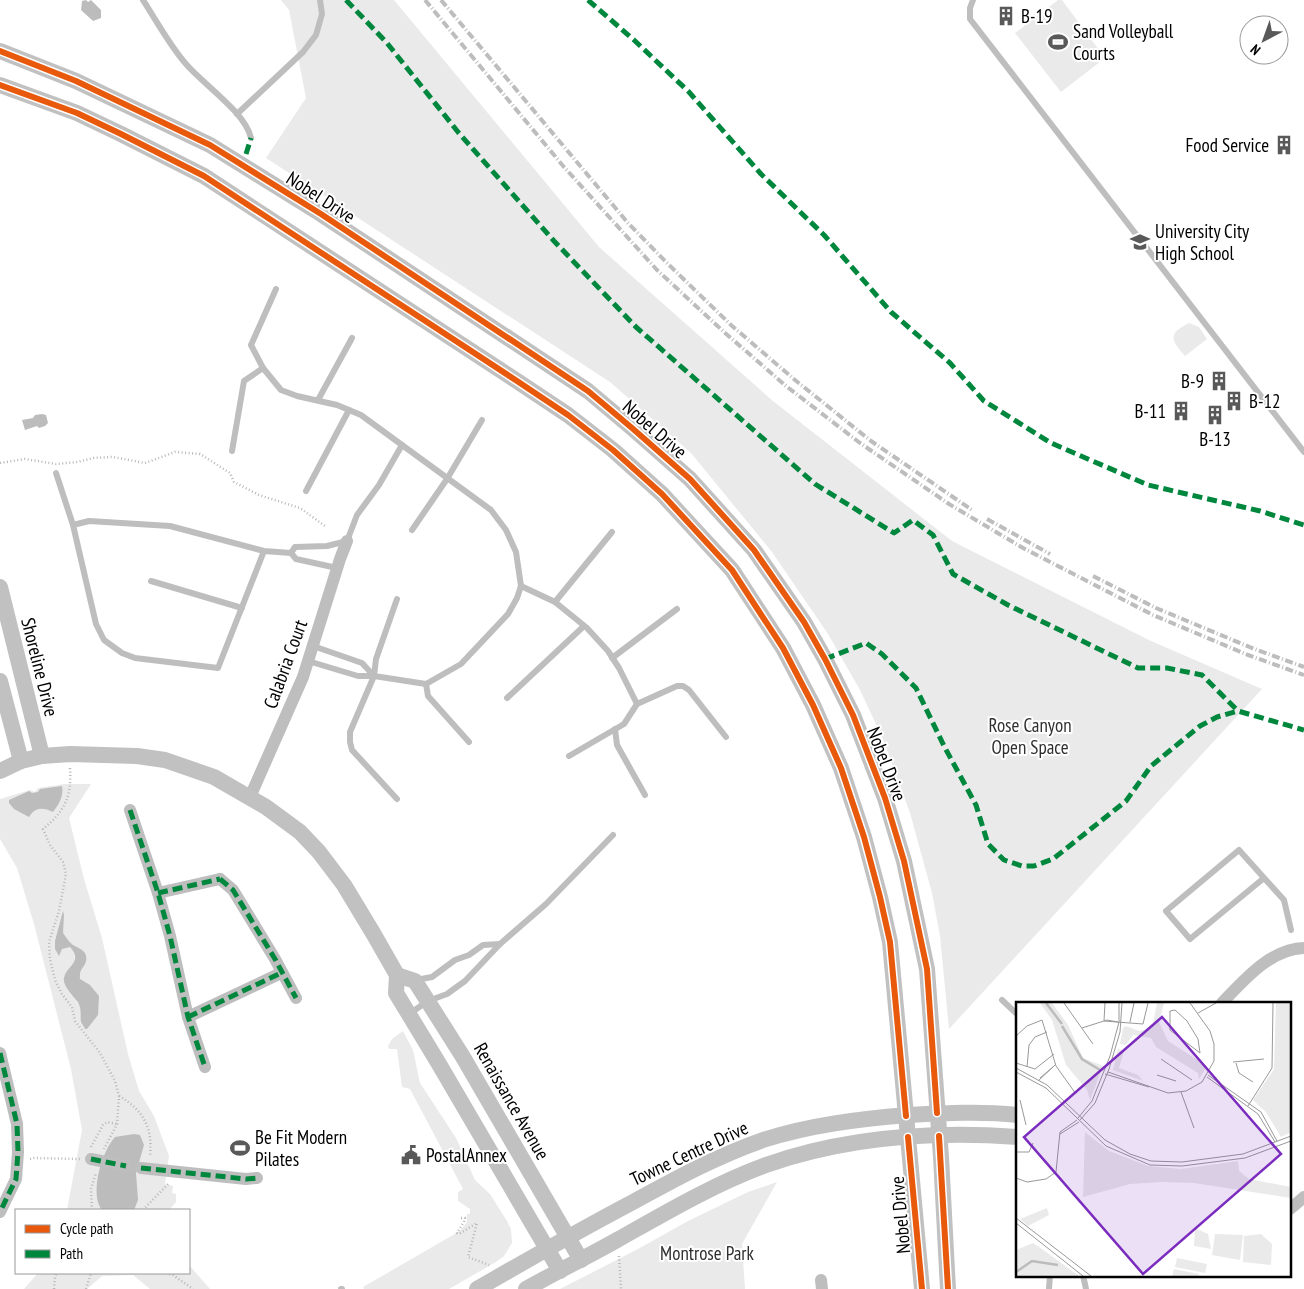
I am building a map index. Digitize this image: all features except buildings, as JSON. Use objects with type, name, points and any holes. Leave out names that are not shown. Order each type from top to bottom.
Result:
[{"type":"main road","name":"Nobel Drive","points":[[0,51],[76,81],[244,160],[321,214],[588,391],[690,479],[754,550],[804,622],[853,715],[885,798],[904,861],[927,969],[948,1289]]},
{"type":"main road","name":"Nobel Drive","points":[[0,85],[78,114],[204,176],[517,381],[568,415],[614,450],[662,494],[732,570],[783,648],[813,705],[841,768],[864,837],[880,897],[890,942],[922,1289]]},
{"type":"main road","name":"Shoreline Drive","points":[[0,587],[42,756]]},
{"type":"main road","points":[[0,681],[21,762]]},
{"type":"main road","name":"Renaissance Avenue","points":[[0,771],[42,756],[70,754],[136,756],[165,760],[214,777],[250,796],[300,832],[319,852],[344,885],[404,984],[428,1002],[463,1057],[581,1260]]},
{"type":"main road","name":"Renaissance Avenue","points":[[404,984],[408,1015],[439,1064],[560,1271]]},
{"type":"main road","name":"Towne Centre Drive","points":[[477,1289],[675,1179],[762,1140],[835,1123],[937,1113],[1016,1115]]},
{"type":"main road","points":[[526,1289],[651,1220],[720,1185],[766,1166],[811,1152],[889,1138],[985,1135],[1016,1137]]},
{"type":"street","name":"Calabria Court","points":[[250,796],[303,677],[347,541]]},
{"type":"street","points":[[130,810],[158,893],[170,936],[188,1017],[204,1067]]},
{"type":"street","points":[[158,893],[221,875],[233,890],[275,959],[296,998]]},
{"type":"street","points":[[1223,1002],[1250,974],[1271,958],[1296,948],[1304,948]]},
{"type":"street","points":[[188,1017],[281,973]]},
{"type":"street","points":[[0,1053],[17,1124],[18,1152],[16,1179],[0,1212]]},
{"type":"street","points":[[91,1161],[126,1166]]},
{"type":"street","points":[[144,1169],[246,1179],[257,1178]]},
{"type":"street","points":[[1292,1207],[1304,1197]]},
{"type":"lane","points":[[143,0],[185,64],[237,114],[249,130],[251,138]]},
{"type":"lane","points":[[237,114],[303,52],[316,35],[322,14],[320,0]]},
{"type":"lane","points":[[974,0],[970,8],[970,19],[1304,452]]},
{"type":"lane","points":[[276,289],[251,346],[263,368],[281,390],[361,415],[491,510],[506,530],[516,552],[521,586],[508,614],[461,664],[426,684],[374,676],[358,676],[308,660]]},
{"type":"lane","points":[[318,400],[352,338]]},
{"type":"lane","points":[[232,451],[244,382],[263,368]]},
{"type":"lane","points":[[306,491],[349,410]]},
{"type":"lane","points":[[412,530],[447,479],[482,420]]},
{"type":"lane","points":[[291,553],[296,547],[327,546],[347,541],[357,515],[379,485],[402,445]]},
{"type":"lane","points":[[56,473],[72,525],[96,624],[104,640],[122,653],[136,658],[218,668],[264,551]]},
{"type":"lane","points":[[72,525],[89,522],[170,526],[264,551],[291,553],[296,559],[337,568]]},
{"type":"lane","points":[[555,602],[612,532]]},
{"type":"lane","points":[[151,581],[242,608]]},
{"type":"lane","points":[[521,586],[555,602],[584,626],[619,668],[637,704]]},
{"type":"lane","points":[[397,600],[376,659],[374,676],[350,732],[352,750],[397,800]]},
{"type":"lane","points":[[612,658],[676,609]]},
{"type":"lane","points":[[507,698],[584,626]]},
{"type":"lane","points":[[313,646],[362,663],[374,676]]},
{"type":"lane","points":[[426,684],[428,696],[469,742]]},
{"type":"lane","points":[[569,756],[624,724],[637,704],[677,686],[683,686],[689,690],[726,737]]},
{"type":"lane","points":[[615,729],[617,745],[644,796]]},
{"type":"lane","points":[[408,1015],[428,1002],[447,994],[465,981],[500,944],[546,904],[613,835]]},
{"type":"lane","points":[[1264,878],[1190,939],[1166,911],[1240,850],[1284,900],[1291,930]]},
{"type":"lane","points":[[404,984],[432,977],[455,960],[468,955],[483,945],[500,944]]},
{"type":"lane","points":[[1002,1000],[1016,1013]]},
{"type":"lane","points":[[1049,1289],[1050,1276]]},
{"type":"lane","points":[[1083,1276],[1086,1289]]},
{"type":"path","points":[[0,463],[25,459],[56,464],[78,462],[93,458],[113,458],[146,463],[175,452],[200,454],[230,472],[234,482],[259,495],[300,508],[325,526]]},
{"type":"path","points":[[70,754],[71,778],[65,805],[56,818],[43,829],[50,845],[63,862],[66,874],[59,911],[48,942],[55,980],[62,994],[72,1007],[75,1021],[100,1053],[115,1080],[118,1096],[117,1124],[103,1152]]},
{"type":"path","points":[[118,1096],[132,1103],[146,1121],[150,1136],[150,1152],[144,1169]]},
{"type":"path","points":[[92,1209],[91,1161],[86,1150],[93,1146],[103,1125],[107,1122],[117,1124]]},
{"type":"path","points":[[30,1160],[34,1158],[91,1161]]},
{"type":"path","points":[[144,1209],[177,1172]]},
{"type":"path","points":[[461,1218],[464,1218],[464,1222],[457,1233],[459,1234],[477,1223],[468,1257],[493,1266]]},
{"type":"path","points":[[619,1252],[621,1289]]},
{"type":"path","points":[[54,1289],[55,1277],[57,1274]]},
{"type":"path","points":[[86,1289],[91,1274]]},
{"type":"path","points":[[173,1274],[193,1289]]},
{"type":"green space","name":"Rose Canyon Open Space","points":[[281,0],[394,0],[599,247],[773,401],[952,541],[1151,641],[1262,689],[949,1029],[940,936],[932,893],[910,813],[883,739],[860,690],[828,634],[772,552],[691,453],[610,382],[266,158],[306,98],[289,10]]},
{"type":"green space","name":"Sand Volleyball Courts","points":[[1058,0],[1062,0],[1105,58],[1061,92],[1015,33]]},
{"type":"green space","points":[[1189,323],[1199,327],[1207,339],[1185,356],[1174,341],[1174,334]]},
{"type":"green space","points":[[64,784],[91,784],[69,818],[84,879],[102,938],[128,1054],[139,1091],[154,1116],[169,1156],[165,1184],[173,1186],[172,1193],[176,1194],[176,1202],[170,1209],[67,1209],[82,1130],[71,1069],[34,924],[17,868],[0,839],[0,799],[30,790],[35,792],[38,788]]},
{"type":"green space","points":[[403,1031],[413,1050],[420,1083],[456,1138],[475,1180],[490,1194],[511,1229],[512,1243],[504,1256],[449,1289],[364,1289],[363,1287],[460,1231],[467,1222],[467,1214],[470,1214],[470,1209],[458,1201],[458,1192],[463,1189],[410,1089],[402,1087],[397,1049],[389,1049],[388,1046],[392,1039]]},
{"type":"green space","name":"Montrose Park","points":[[777,1182],[742,1244],[745,1289],[560,1289],[688,1221],[748,1192]]},
{"type":"green space","points":[[190,1266],[210,1289],[150,1289],[133,1275],[102,1276],[87,1289],[24,1289],[37,1274],[190,1274]]},
{"type":"shaded area","points":[[86,0],[88,2],[91,0],[101,10],[101,18],[93,21],[81,10],[82,1]]},
{"type":"shaded area","points":[[42,414],[46,415],[48,423],[45,426],[39,428],[37,426],[25,430],[22,420]]},
{"type":"shaded area","points":[[62,786],[61,800],[53,812],[40,809],[34,811],[29,817],[14,809],[9,803],[9,800],[29,791],[32,793],[38,792],[40,789]]},
{"type":"shaded area","points":[[63,911],[63,933],[72,944],[86,955],[80,979],[90,985],[99,996],[98,1015],[87,1029],[85,1029],[81,1022],[78,1002],[64,981],[65,974],[75,960],[74,952],[70,947],[62,949],[59,956],[55,949],[55,941]]},
{"type":"shaded area","points":[[140,1135],[144,1145],[136,1173],[138,1200],[134,1209],[101,1209],[98,1203],[97,1184],[99,1173],[106,1152],[115,1137]]},
{"type":"railway","points":[[425,0],[564,167],[657,270],[786,386],[860,443],[949,504],[1023,548],[1153,615],[1248,655],[1304,675]]},
{"type":"railway","points":[[441,0],[628,223],[731,325],[795,380],[871,441],[972,510]]},
{"type":"railway","points":[[987,519],[1050,554]]},
{"type":"railway","points":[[1093,576],[1156,608],[1252,648],[1304,667]]},
{"type":"marked path","points":[[346,0],[387,43],[458,132],[554,241],[636,327],[815,484],[894,533],[913,520],[933,535],[953,574],[1008,605],[1138,668],[1167,668],[1202,675],[1238,711]]},
{"type":"marked path","points":[[588,0],[689,92],[761,174],[824,235],[891,312],[950,363],[984,401],[1051,443],[1148,485],[1260,511],[1304,525]]},
{"type":"marked path","points":[[246,154],[251,138]]},
{"type":"marked path","points":[[825,659],[866,643],[882,654],[916,688],[944,746],[976,805],[988,844],[1004,860],[1022,866],[1034,866],[1053,859],[1126,801],[1151,766],[1200,726],[1217,717],[1238,711],[1304,730]]},
{"type":"marked path","points":[[130,810],[158,893],[170,936],[188,1017],[205,1067]]},
{"type":"marked path","points":[[220,879],[233,890],[275,959],[296,998]]},
{"type":"marked path","points":[[158,893],[220,879]]},
{"type":"marked path","points":[[188,1017],[281,973]]},
{"type":"marked path","points":[[0,1053],[17,1124],[18,1152],[16,1179],[0,1212]]},
{"type":"marked path","points":[[91,1159],[126,1166]]},
{"type":"marked path","points":[[141,1168],[246,1179],[257,1178]]},
{"type":"cycle path","points":[[0,51],[76,81],[210,145],[321,214],[588,391],[690,479],[754,550],[804,622],[825,659],[853,715],[885,798],[904,861],[927,969],[937,1113]]},
{"type":"cycle path","points":[[0,85],[77,113],[204,176],[517,381],[568,415],[613,450],[662,494],[732,570],[783,648],[813,705],[841,768],[864,837],[890,942],[906,1116]]},
{"type":"cycle path","points":[[939,1136],[948,1289]]},
{"type":"cycle path","points":[[908,1137],[922,1289]]},
{"type":"place","name":"B-19","points":[[1006,16]]},
{"type":"place","name":"Sand Volleyball Courts","points":[[1058,42]]},
{"type":"place","name":"Food Service","points":[[1284,145]]},
{"type":"place","name":"University City High School","points":[[1140,242]]},
{"type":"place","name":"B-9","points":[[1219,381]]},
{"type":"place","name":"B-12","points":[[1234,401]]},
{"type":"place","name":"B-11","points":[[1181,411]]},
{"type":"place","name":"B-13","points":[[1215,415]]},
{"type":"place","name":"Be Fit Modern Pilates","points":[[240,1148]]},
{"type":"place","name":"PostalAnnex","points":[[411,1155]]}]
